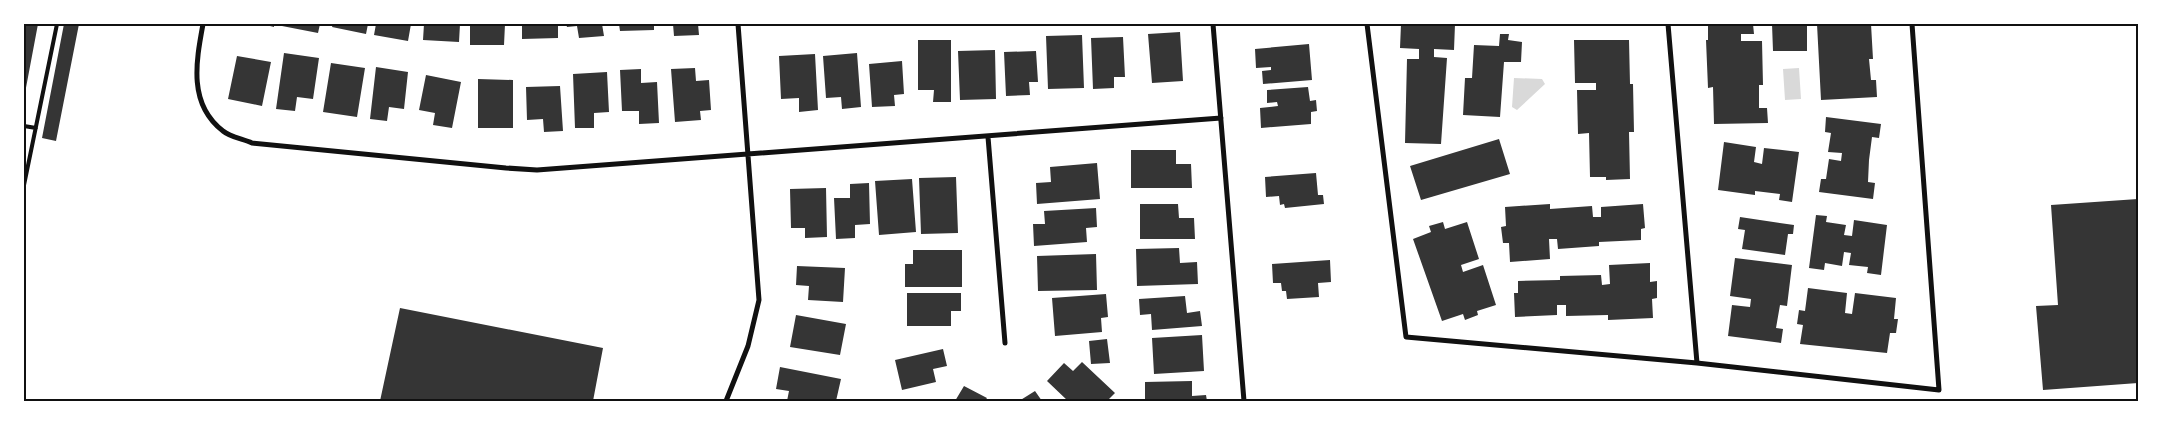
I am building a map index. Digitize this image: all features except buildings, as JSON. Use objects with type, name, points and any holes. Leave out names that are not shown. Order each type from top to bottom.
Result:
[{"type":"street","points":[[203,24],[196,63],[197,92],[208,118],[224,133],[252,143],[538,170],[1221,118]]},
{"type":"street","points":[[726,401],[748,346],[759,300],[738,24]]},
{"type":"street","points":[[1214,24],[1244,401]]},
{"type":"street","points":[[1367,24],[1406,337],[1697,363],[1939,390],[1912,24]]},
{"type":"street","points":[[1668,24],[1697,363]]},
{"type":"street","points":[[988,137],[1005,343]]},
{"type":"lane","points":[[24,185],[57,24]]},
{"type":"lane","points":[[24,126],[36,128]]},
{"type":"shaded area","points":[[1799,68],[1801,99],[1785,100],[1783,69]]},
{"type":"shaded area","points":[[1514,78],[1542,79],[1545,84],[1517,110],[1512,107]]}]
